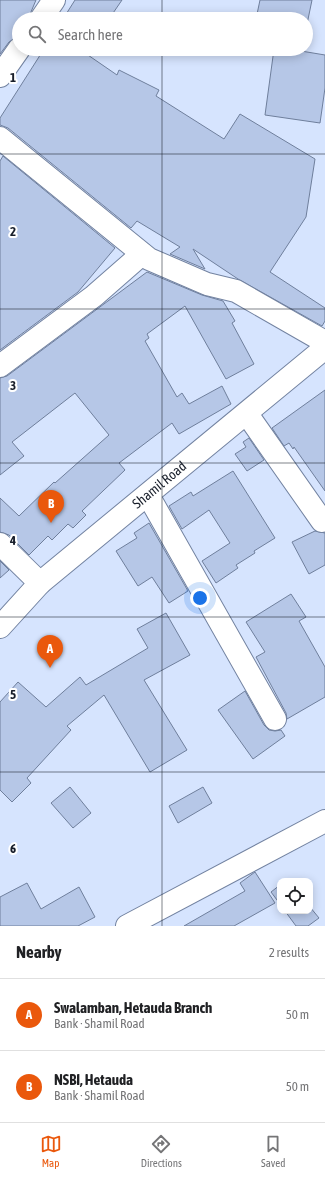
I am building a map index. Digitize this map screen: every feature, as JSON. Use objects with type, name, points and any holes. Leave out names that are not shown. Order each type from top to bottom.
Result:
[{"type":"street","points":[[46,12],[54,0]]},
{"type":"street","points":[[0,76],[14,56]]},
{"type":"street","points":[[0,138],[149,259],[207,284],[236,291],[325,342]]},
{"type":"street","points":[[0,366],[94,296],[142,254]]},
{"type":"street","name":"Shamil Road","points":[[0,627],[40,583],[247,414],[325,348]]},
{"type":"street","points":[[247,414],[322,521]]},
{"type":"street","points":[[148,495],[275,719]]},
{"type":"street","points":[[0,544],[40,583]]},
{"type":"street","points":[[127,926],[325,821]]},
{"type":"building","points":[[0,0],[36,0],[31,12],[12,12],[12,40],[9,42],[0,54]]},
{"type":"building","points":[[75,0],[122,0],[114,12],[67,12]]},
{"type":"building","points":[[260,0],[312,0],[310,12],[257,12]]},
{"type":"building","points":[[313,53],[325,55],[325,88],[320,123],[265,115],[273,56],[313,56]]},
{"type":"building","points":[[40,56],[89,56],[117,75],[119,70],[159,90],[156,96],[224,139],[240,114],[315,159],[306,217],[270,272],[325,308],[325,321],[322,326],[238,279],[193,249],[205,269],[170,254],[180,247],[137,221],[131,228],[8,128],[0,125],[0,118]]},
{"type":"building","points":[[3,156],[115,248],[78,292],[0,350],[0,161]]},
{"type":"building","points":[[147,272],[202,295],[223,301],[235,321],[232,323],[254,364],[226,379],[185,306],[147,334],[149,338],[145,341],[177,397],[182,393],[189,404],[222,386],[231,404],[179,434],[172,423],[119,463],[125,470],[82,511],[86,515],[73,528],[68,524],[52,540],[48,536],[29,555],[9,535],[0,532],[0,498],[19,516],[54,482],[55,483],[109,435],[75,393],[12,442],[24,456],[0,475],[0,378],[7,376]]},
{"type":"building","points":[[325,390],[325,491],[294,447],[293,449],[289,443],[284,446],[272,428]]},
{"type":"building","points":[[249,438],[264,460],[247,471],[235,454],[246,447],[243,442]]},
{"type":"building","points":[[233,471],[275,538],[254,551],[255,553],[236,565],[238,568],[216,583],[202,561],[230,543],[209,510],[182,529],[169,506],[191,492],[193,496]]},
{"type":"building","points":[[149,523],[188,591],[169,603],[152,577],[138,586],[116,551],[137,538],[134,533]]},
{"type":"building","points":[[315,531],[325,533],[325,565],[309,574],[292,542]]},
{"type":"building","points":[[0,561],[9,570],[0,578]]},
{"type":"building","points":[[291,594],[306,617],[299,621],[325,667],[325,697],[287,719],[286,713],[256,657],[265,652],[246,622]]},
{"type":"building","points":[[166,613],[190,655],[144,680],[187,750],[150,772],[104,695],[67,726],[71,730],[27,778],[31,783],[12,802],[0,790],[0,702],[18,682],[46,707],[80,677],[86,685],[148,648],[137,629]]},
{"type":"building","points":[[245,691],[264,725],[269,730],[281,730],[285,736],[253,759],[218,710]]},
{"type":"building","points":[[70,787],[91,813],[73,828],[51,803]]},
{"type":"building","points":[[203,787],[212,803],[178,823],[169,806]]},
{"type":"building","points":[[255,872],[275,903],[234,926],[184,926],[245,891],[240,883]]},
{"type":"building","points":[[27,883],[41,909],[79,887],[95,917],[78,926],[0,926],[0,897]]},
{"type":"building","points":[[277,887],[277,900],[271,892]]},
{"type":"building","points":[[313,911],[319,918],[308,926],[296,926],[287,914],[313,914]]},
{"type":"place","name":"NSBI, Hetauda","points":[[51,523]]},
{"type":"place","name":"Swalamban, Hetauda Branch","points":[[50,668]]}]
